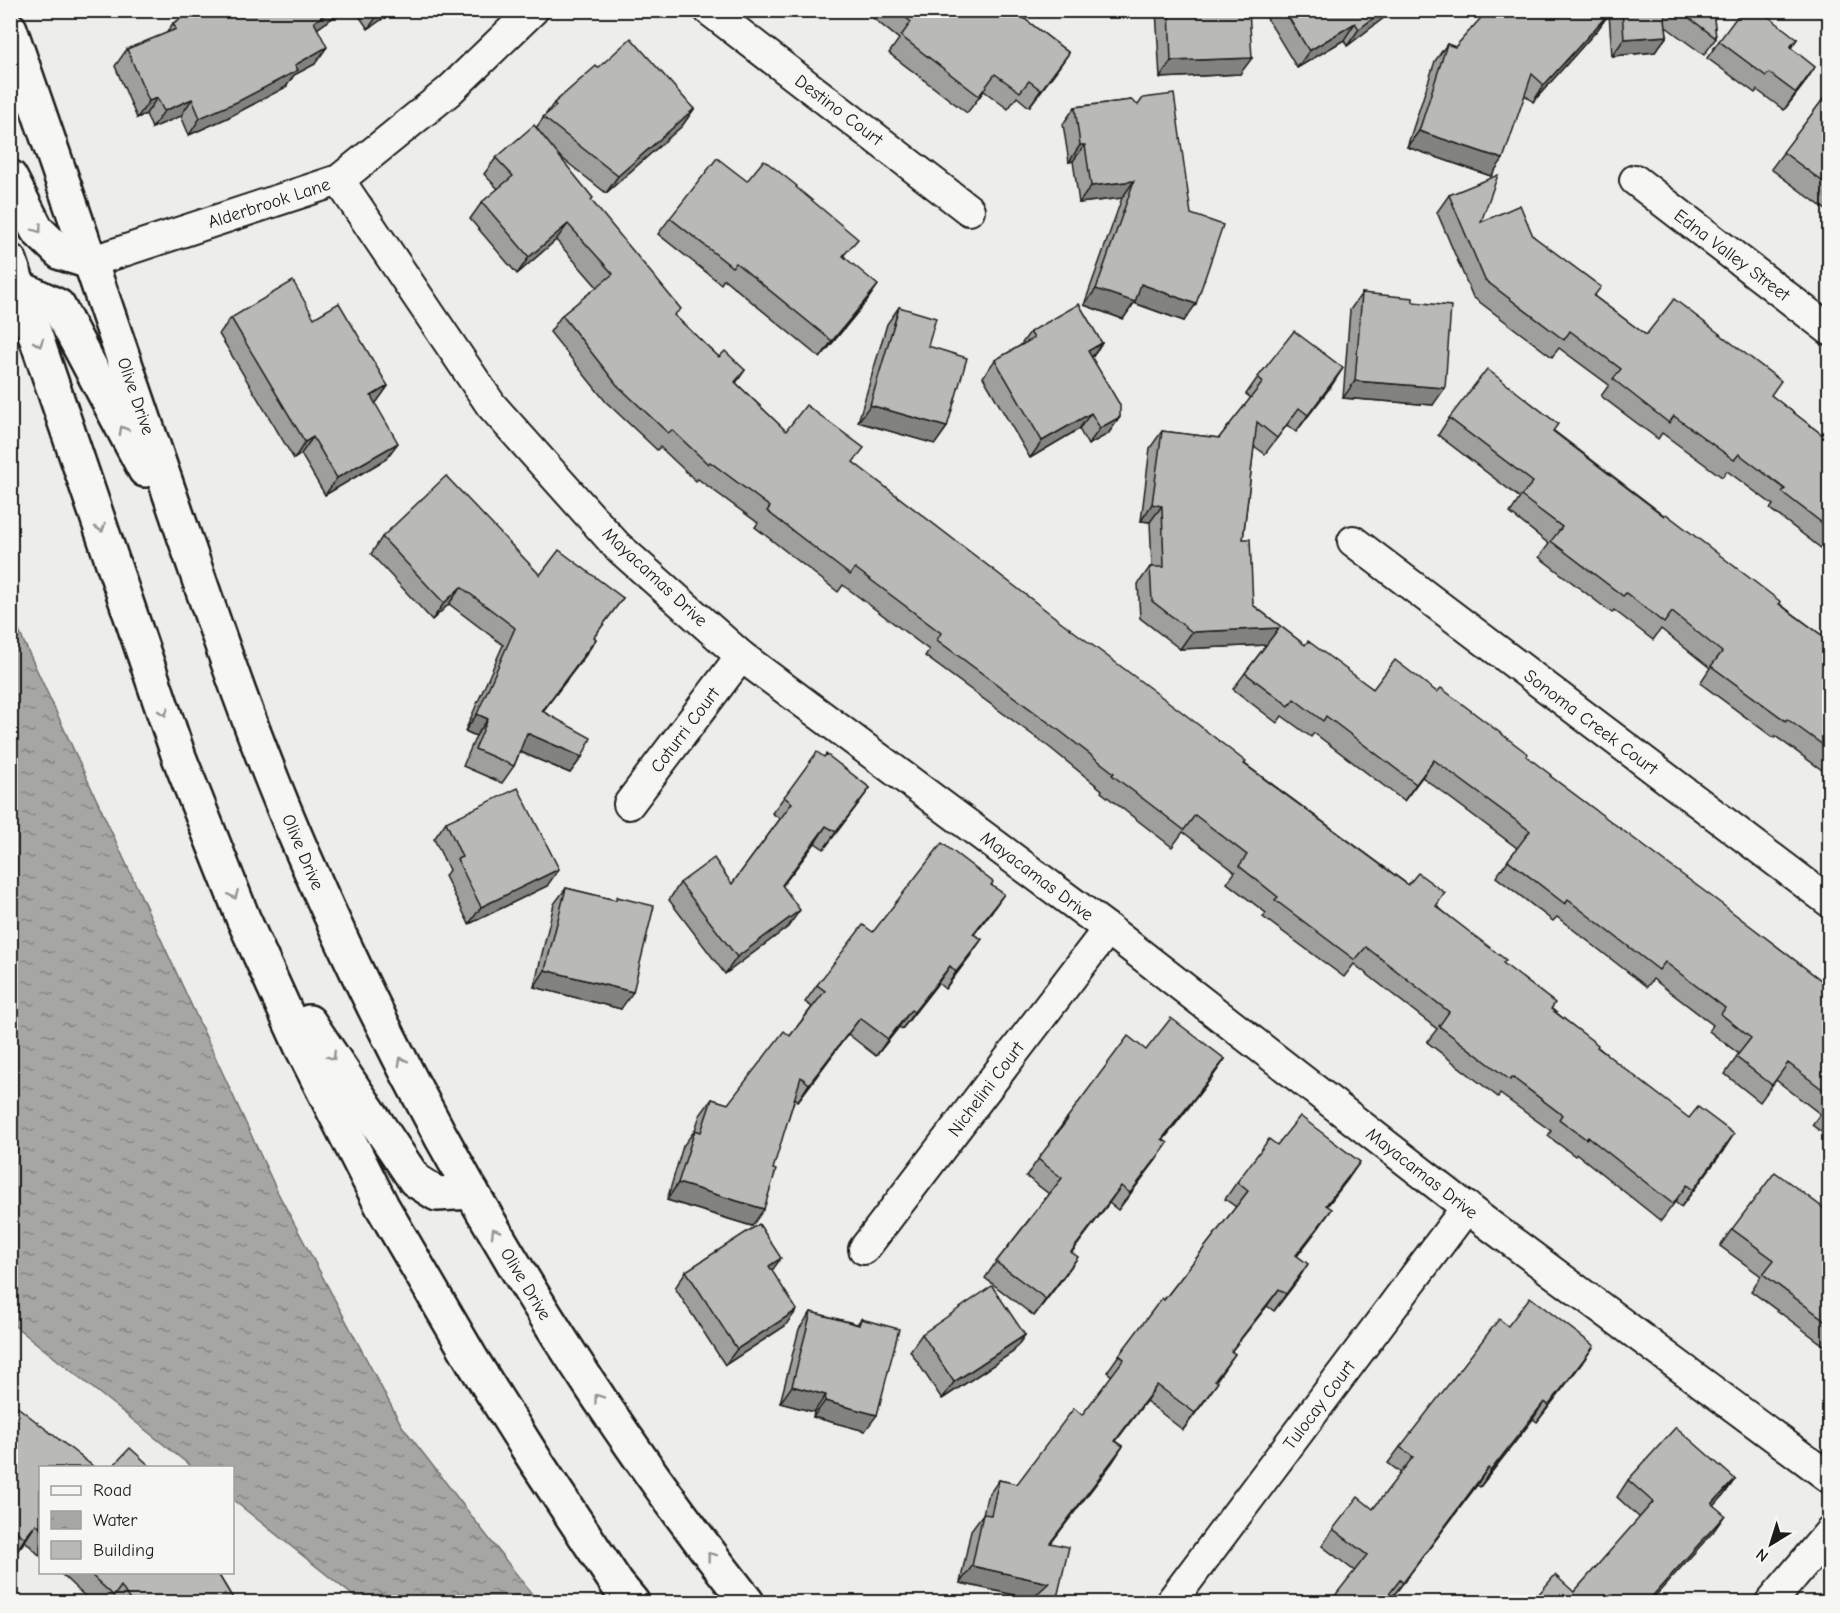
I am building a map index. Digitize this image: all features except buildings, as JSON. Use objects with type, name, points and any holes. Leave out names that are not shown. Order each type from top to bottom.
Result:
[{"type":"main road","name":"Olive Drive","points":[[10,29],[236,685],[300,846],[357,974],[439,1134],[528,1288],[591,1389],[694,1535],[747,1602]]},
{"type":"main road","points":[[10,177],[36,230],[61,253],[90,262]]},
{"type":"main road","points":[[14,280],[57,306],[191,556]]},
{"type":"main road","points":[[14,280],[180,757],[243,918],[301,1046],[382,1206],[484,1380],[611,1575],[632,1602]]},
{"type":"main road","points":[[253,938],[415,1180],[437,1194],[472,1192]]},
{"type":"street","name":"Alderbrook Lane","points":[[90,262],[339,180],[449,91],[533,10]]},
{"type":"street","name":"Destino Court","points":[[709,10],[969,210]]},
{"type":"street","name":"Mayacamas Drive","points":[[339,180],[491,405],[617,546],[741,656],[1108,929],[1467,1207],[1830,1478]]},
{"type":"street","name":"Edna Valley Street","points":[[1635,180],[1830,330]]},
{"type":"street","name":"Sonoma Creek Court","points":[[1353,541],[1830,902]]},
{"type":"street","name":"Coturri Court","points":[[629,804],[741,656]]},
{"type":"street","name":"Nichelini Court","points":[[864,1249],[1108,929]]},
{"type":"street","name":"Tulocay Court","points":[[1171,1602],[1467,1207]]},
{"type":"street","points":[[1771,1602],[1830,1532]]},
{"type":"water","points":[[11,614],[278,1193],[402,1426],[538,1602],[361,1602],[234,1501],[234,1466],[191,1466],[11,1323]]}]
